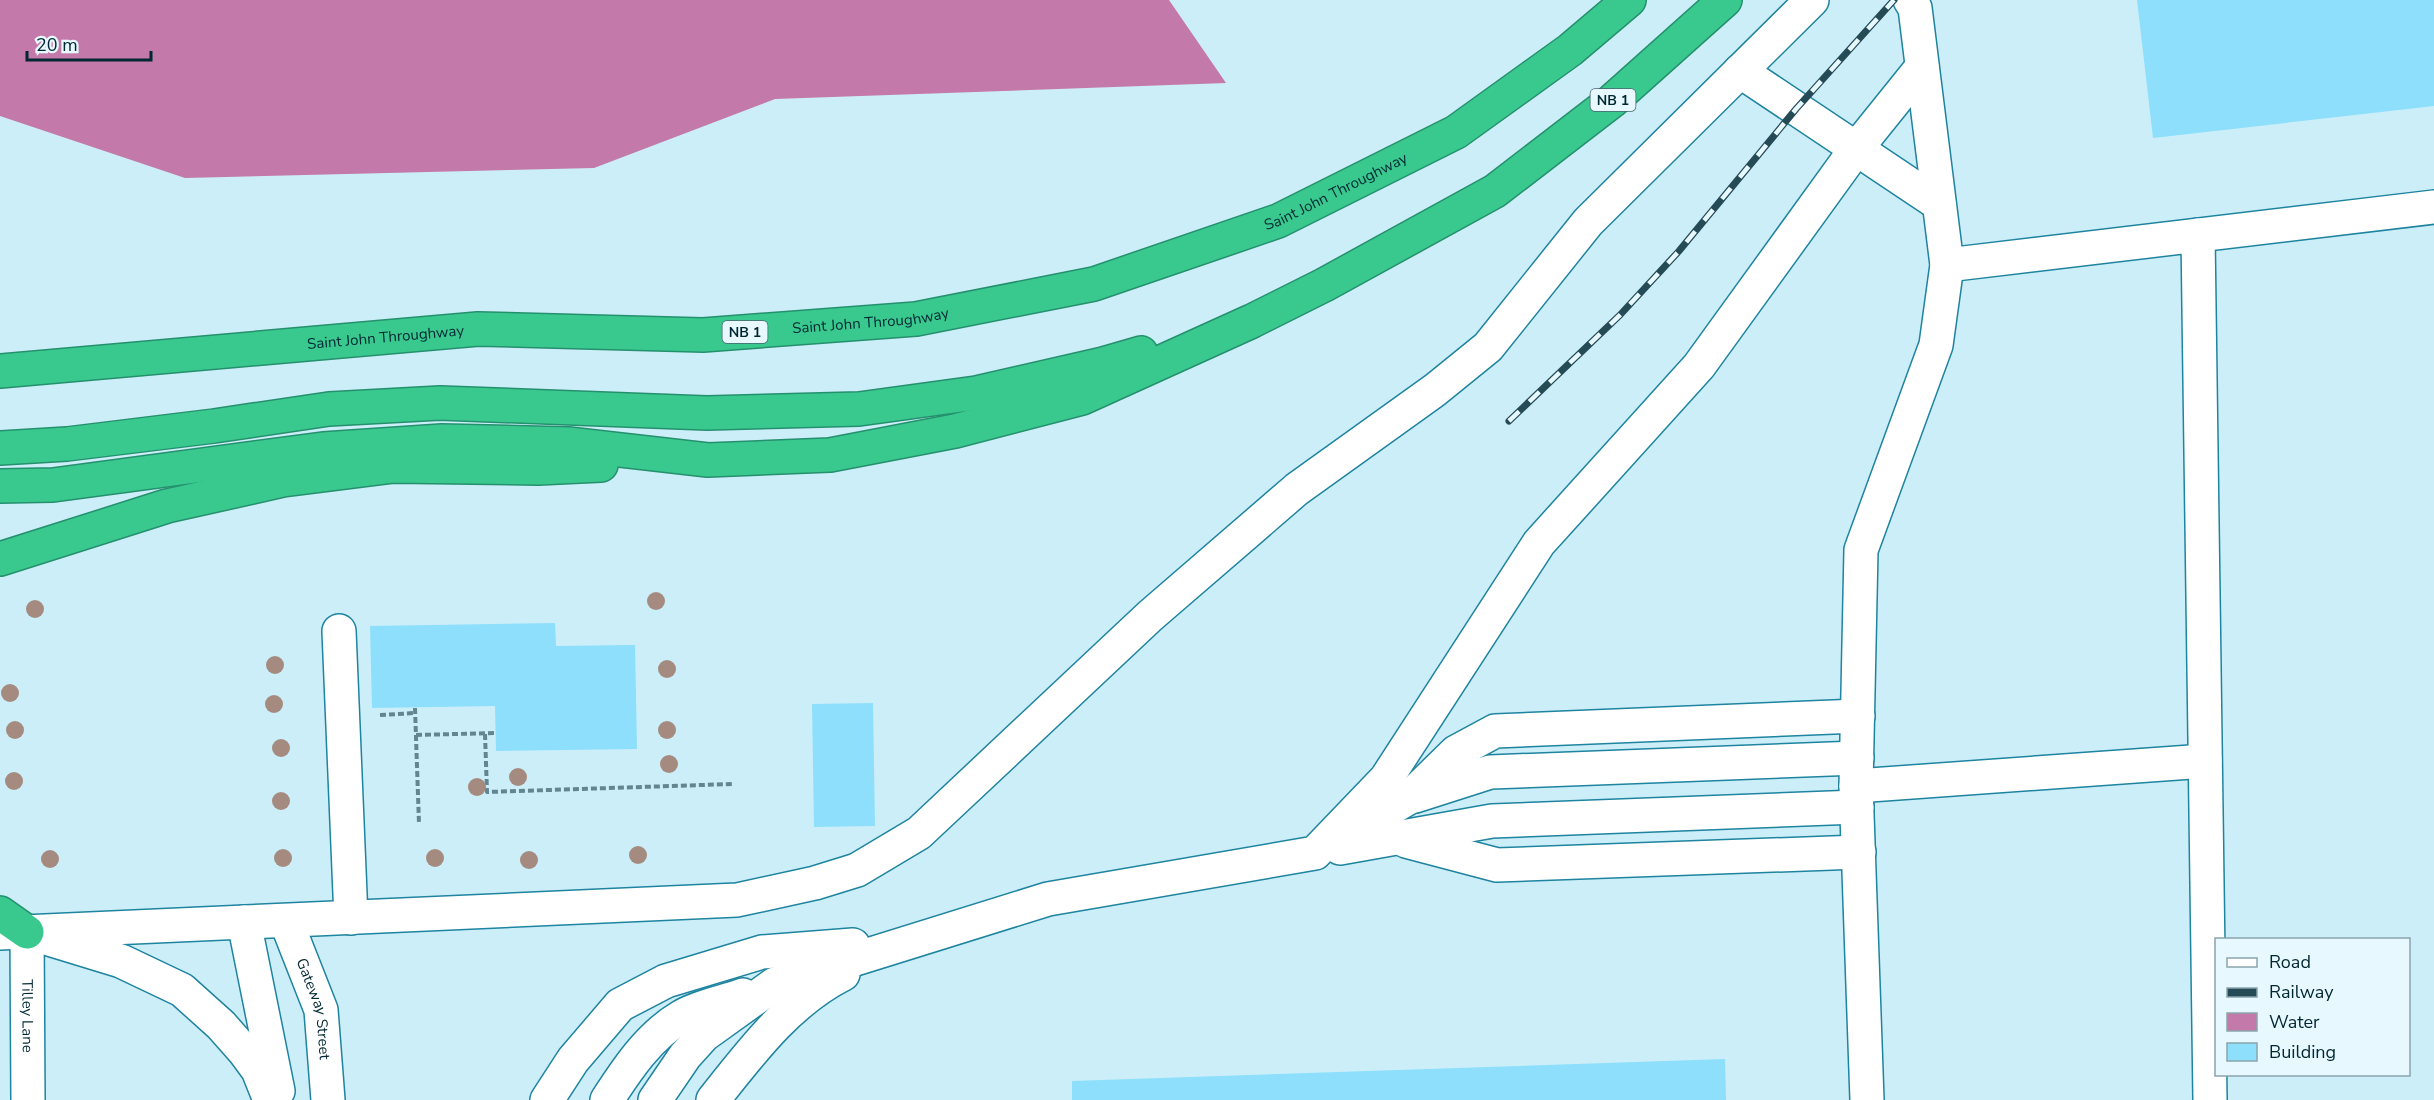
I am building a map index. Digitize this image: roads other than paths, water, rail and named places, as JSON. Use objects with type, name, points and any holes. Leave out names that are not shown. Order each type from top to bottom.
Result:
[{"type":"highway","name":"Saint John Throughway","points":[[0,371],[478,329],[703,335],[916,319],[1094,285],[1278,221],[1456,132],[1569,50],[1629,0]]},
{"type":"highway","name":"NB 1","points":[[0,486],[53,485],[323,449],[442,441],[568,444],[708,460],[830,455],[955,431],[1082,398],[1252,321],[1324,285],[1495,191],[1612,101],[1725,0]]},
{"type":"highway","name":"NB 1","points":[[0,448],[68,444],[203,428],[329,409],[440,403],[707,413],[860,409],[987,390],[1102,364],[1252,321]]},
{"type":"highway","points":[[1,559],[167,506],[283,480],[394,466],[538,468],[708,460]]},
{"type":"highway","points":[[0,913],[14,932]]},
{"type":"street","points":[[14,932],[737,900],[815,883],[857,870],[919,833],[1150,616],[1297,489],[1435,390],[1488,347],[1588,222],[1812,0]]},
{"type":"street","points":[[1867,1100],[1856,784],[1861,549],[1936,345],[1947,265],[1915,8],[1910,0]]},
{"type":"street","points":[[1315,853],[1386,779],[1539,543],[1699,366],[1856,149],[1922,67]]},
{"type":"street","points":[[1740,71],[1939,204]]},
{"type":"street","points":[[1947,265],[2434,207]]},
{"type":"street","points":[[2198,235],[2210,1100]]},
{"type":"street","points":[[339,631],[351,918]]},
{"type":"street","points":[[1410,797],[1456,753],[1495,731],[1858,716]]},
{"type":"street","points":[[607,1100],[654,1037],[682,1016],[909,941],[1048,899],[1492,821],[1856,784],[2205,761]]},
{"type":"street","points":[[1315,853],[1410,797],[1490,772],[1856,784]]},
{"type":"street","points":[[1395,838],[1497,865],[1858,852]]},
{"type":"street","name":"Gateway Street","points":[[286,921],[321,1010],[328,1100]]},
{"type":"street","points":[[244,922],[279,1100]]},
{"type":"street","points":[[14,932],[121,961],[182,990],[221,1024],[244,1051],[258,1070],[270,1100]]},
{"type":"street","name":"Tilley Lane","points":[[14,932],[28,1100]]},
{"type":"street","points":[[547,1100],[573,1060],[620,1005],[666,981],[762,952],[909,941]]},
{"type":"street","points":[[713,1100],[772,1027],[820,986],[909,941]]},
{"type":"street","points":[[655,1100],[685,1056],[704,1035],[775,984]]},
{"type":"water","points":[[0,0],[1169,0],[1226,83],[775,99],[594,168],[185,178],[0,116]]},
{"type":"railway","points":[[1509,421],[1620,315],[1679,251],[1796,109],[1894,0]]}]
